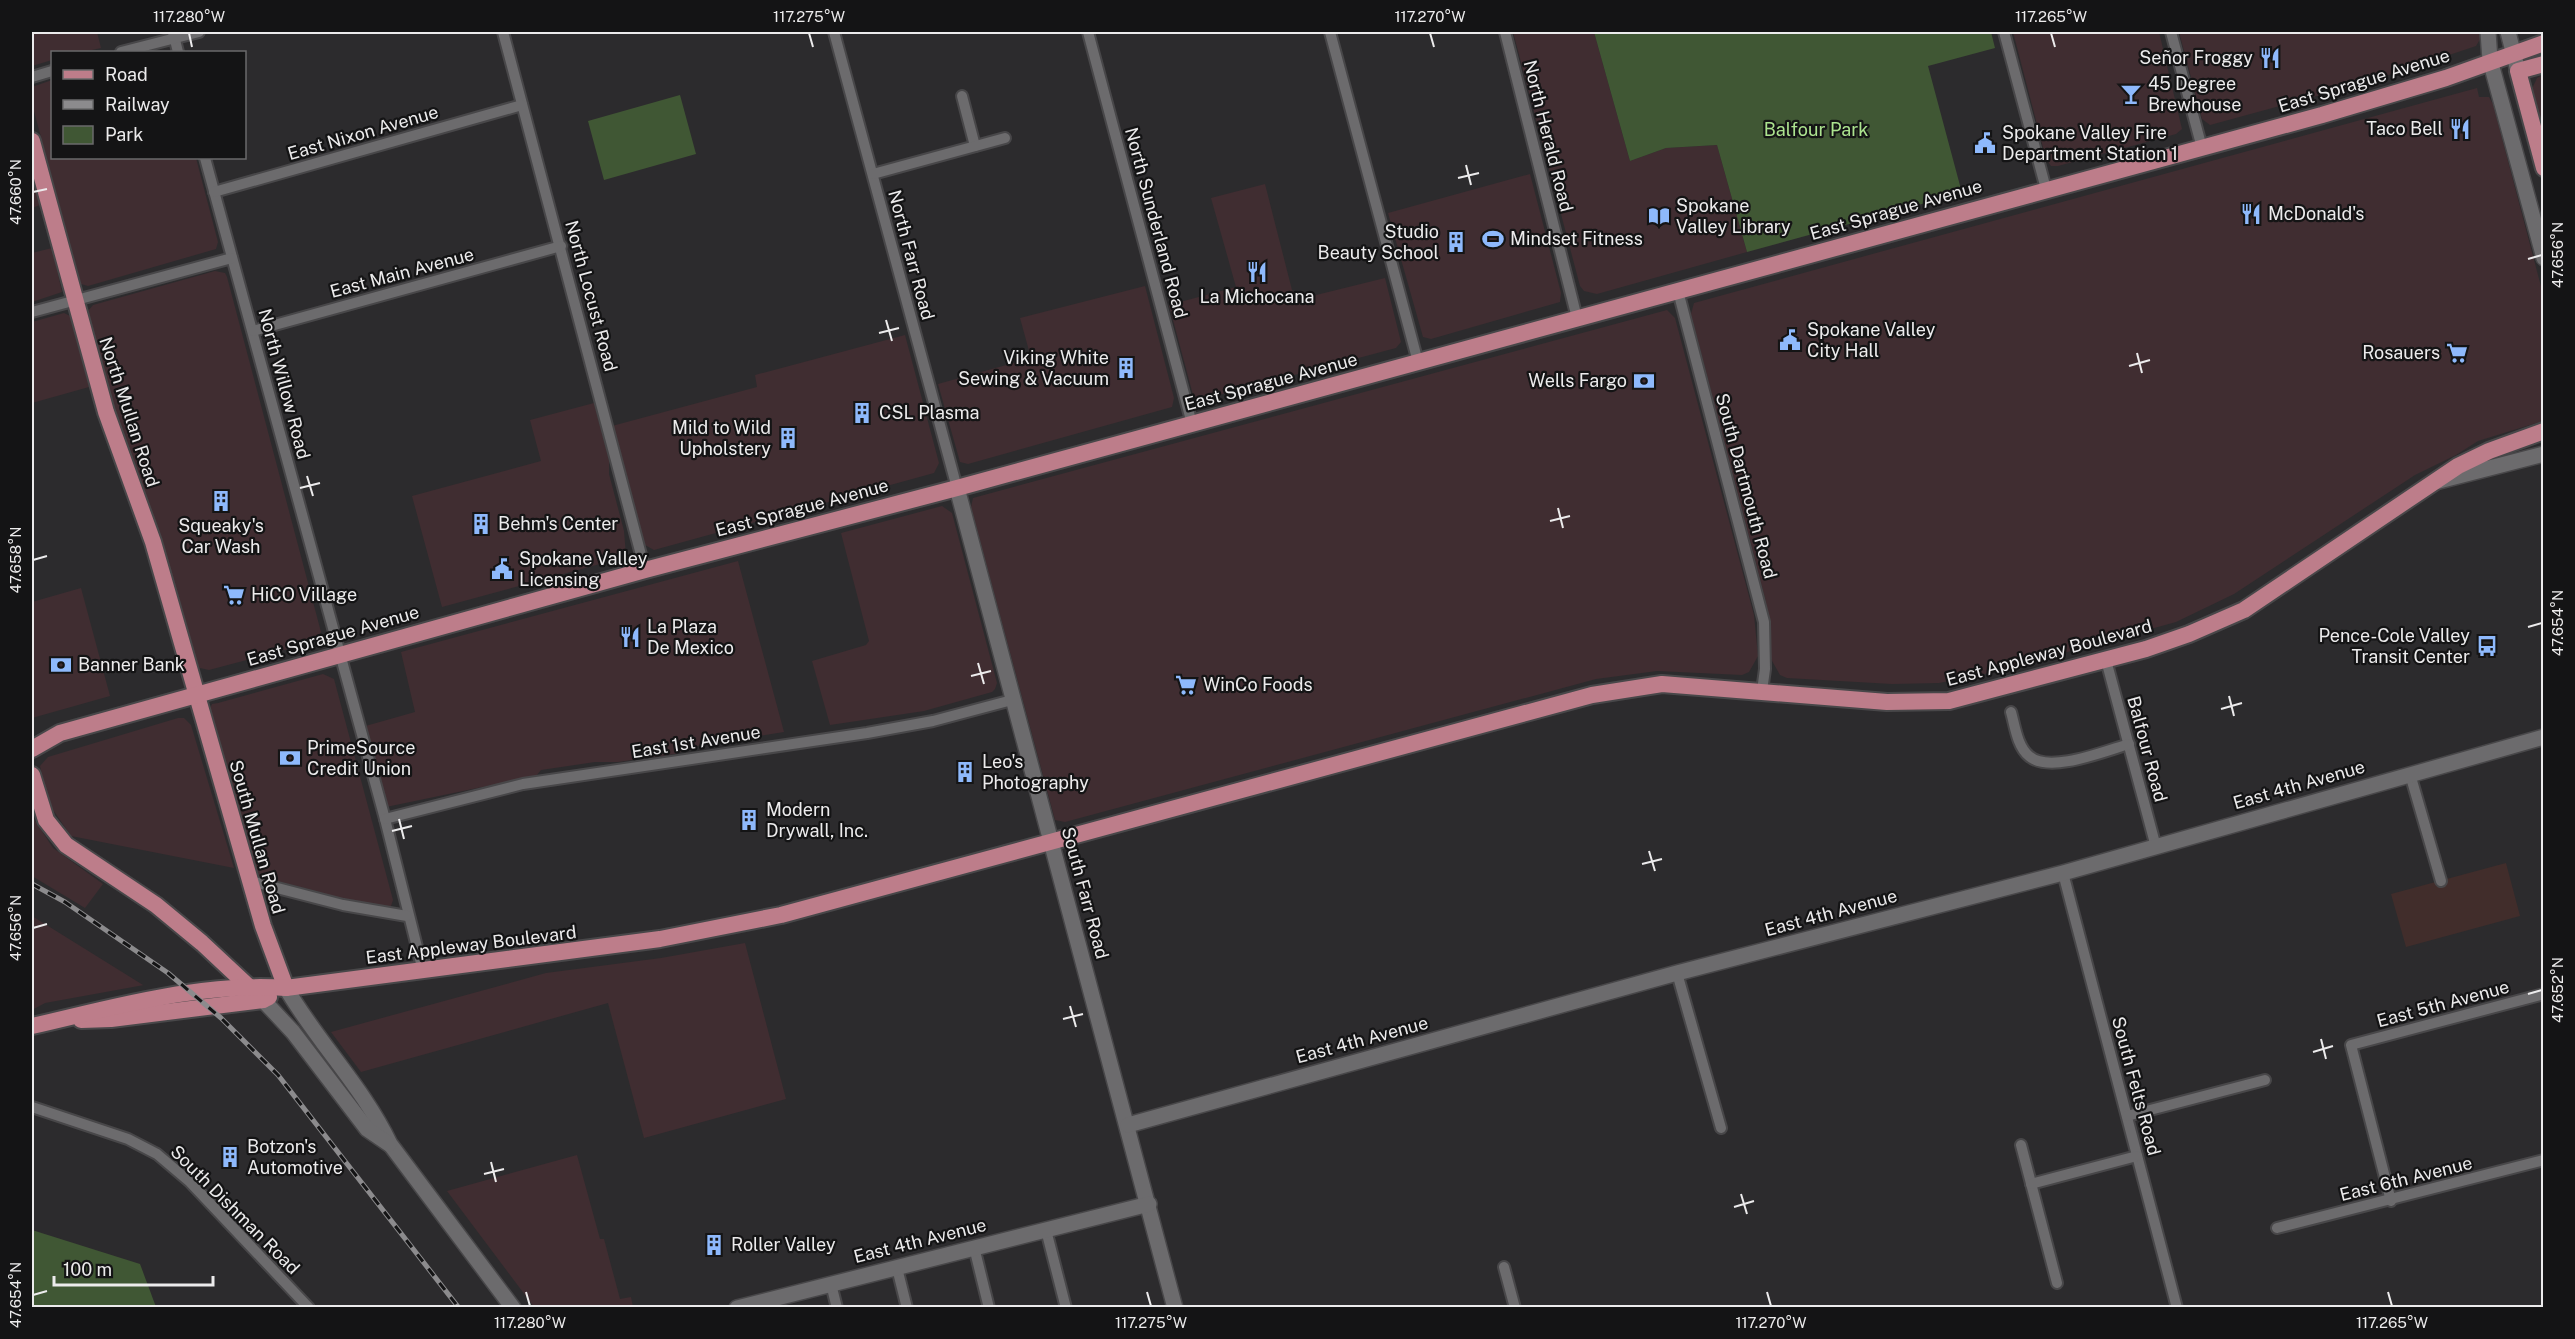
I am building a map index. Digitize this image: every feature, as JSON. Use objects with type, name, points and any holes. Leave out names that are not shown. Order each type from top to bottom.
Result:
[{"type":"main road","name":"East Sprague Avenue","points":[[32,749],[60,733],[645,570],[957,488],[2202,148],[2424,85],[2544,43]]},
{"type":"main road","points":[[2544,64],[2518,71],[2544,168]]},
{"type":"main road","name":"North Mullan Road","points":[[32,141],[73,300],[106,412],[153,542],[195,695]]},
{"type":"main road","name":"East Appleway Boulevard","points":[[32,1026],[110,1006],[248,986],[286,988],[660,939],[781,915],[1592,695],[1662,684],[1887,702],[1949,701],[2106,660],[2189,634],[2244,610],[2398,505],[2474,458],[2544,431]]},
{"type":"main road","name":"South Mullan Road","points":[[195,695],[270,949],[286,988]]},
{"type":"main road","name":"East Sprague Avenue","points":[[32,733],[60,733]]},
{"type":"main road","points":[[32,775],[46,820],[66,845],[156,905],[202,942],[263,1000]]},
{"type":"main road","name":"East Appleway Boulevard","points":[[52,1021],[111,1019],[263,1000],[286,988]]},
{"type":"street","points":[[124,51],[173,35],[199,32]]},
{"type":"street","name":"North Locust Road","points":[[503,32],[645,570]]},
{"type":"street","name":"North Farr Road","points":[[834,32],[957,488]]},
{"type":"street","name":"North Sunderland Road","points":[[1088,32],[1192,424]]},
{"type":"street","points":[[1330,32],[1418,362]]},
{"type":"street","name":"North Herald Road","points":[[1505,32],[1577,318]]},
{"type":"street","points":[[2004,32],[2046,189]]},
{"type":"street","points":[[2171,32],[2202,148]]},
{"type":"street","points":[[2488,32],[2490,60],[2544,258]]},
{"type":"street","points":[[2508,32],[2518,71]]},
{"type":"street","points":[[173,35],[178,51]]},
{"type":"street","points":[[2490,60],[2518,71]]},
{"type":"street","points":[[32,77],[51,71]]},
{"type":"street","points":[[962,96],[975,146]]},
{"type":"street","name":"East Nixon Avenue","points":[[214,192],[522,105]]},
{"type":"street","points":[[873,174],[1005,138]]},
{"type":"street","name":"North Willow Road","points":[[205,159],[385,819],[407,916],[423,971]]},
{"type":"street","name":"East Main Avenue","points":[[253,331],[561,246]]},
{"type":"street","points":[[32,312],[232,258]]},
{"type":"street","name":"South Dartmouth Road","points":[[1678,291],[1764,622],[1765,669],[1762,691]]},
{"type":"street","name":"East Appleway Boulevard","points":[[2436,482],[2544,454]]},
{"type":"street","name":"South Farr Road","points":[[957,488],[1175,1308]]},
{"type":"street","name":"Balfour Road","points":[[2106,660],[2156,846]]},
{"type":"street","name":"East 1st Avenue","points":[[385,819],[524,784],[933,722],[1012,700]]},
{"type":"street","points":[[2011,712],[2021,746],[2029,757],[2041,763],[2058,764],[2128,744]]},
{"type":"street","name":"East 4th Avenue","points":[[1128,1125],[1677,973],[2063,873],[2544,737]]},
{"type":"street","points":[[2410,774],[2441,881]]},
{"type":"street","name":"South Felts Road","points":[[2063,873],[2177,1308]]},
{"type":"street","points":[[250,881],[343,905],[407,916]]},
{"type":"street","points":[[1677,973],[1720,1128]]},
{"type":"street","points":[[286,988],[311,1028],[378,1119],[390,1144],[513,1308]]},
{"type":"street","name":"East 5th Avenue","points":[[2391,1201],[2351,1045],[2544,994]]},
{"type":"street","points":[[263,1000],[293,1032],[367,1129],[390,1144]]},
{"type":"street","points":[[2127,1116],[2265,1080]]},
{"type":"street","name":"South Dishman Road","points":[[32,1107],[117,1135],[157,1154],[190,1182],[309,1308]]},
{"type":"street","points":[[2021,1145],[2057,1283]]},
{"type":"street","points":[[2031,1184],[2137,1156]]},
{"type":"street","name":"East 6th Avenue","points":[[2277,1228],[2391,1201],[2544,1160]]},
{"type":"street","name":"East 4th Avenue","points":[[737,1308],[1149,1204]]},
{"type":"street","points":[[1046,1230],[1066,1308]]},
{"type":"street","points":[[974,1247],[989,1308]]},
{"type":"street","points":[[1504,1267],[1515,1308]]},
{"type":"street","points":[[897,1268],[907,1308]]},
{"type":"street","points":[[831,1284],[837,1308]]},
{"type":"shaded area","points":[[32,32],[97,32],[101,48],[88,51],[51,51],[51,60],[32,66]]},
{"type":"shaded area","points":[[1513,32],[1594,32],[1630,161],[1666,148],[1717,145],[1747,252],[1597,294],[1584,291],[1580,286]]},
{"type":"shaded area","points":[[2013,32],[2159,32],[2182,129],[2176,134],[2051,166],[2046,159]]},
{"type":"shaded area","points":[[2179,32],[2481,32],[2482,36],[2476,46],[2361,84],[2210,125],[2202,119]]},
{"type":"shaded area","points":[[2543,75],[2543,136],[2532,89],[2537,78]]},
{"type":"shaded area","points":[[51,80],[51,159],[196,159],[218,242],[216,249],[88,286],[81,284],[32,104],[32,87]]},
{"type":"shaded area","points":[[2477,88],[2479,97],[2489,97],[2493,104],[2543,294],[2543,421],[2478,441],[2456,455],[2415,475],[2234,594],[2176,622],[1999,671],[1939,683],[1892,684],[1787,678],[1780,675],[1771,659],[1771,626],[1765,598],[1691,314],[1694,303]]},
{"type":"shaded area","points":[[32,172],[40,205],[32,208]]},
{"type":"shaded area","points":[[1530,174],[1561,293],[1560,302],[1431,339],[1423,337],[1388,213]]},
{"type":"shaded area","points":[[1265,184],[1292,290],[1300,299],[1385,278],[1401,342],[1396,348],[1200,400],[1193,395],[1169,305],[1236,287],[1211,198]]},
{"type":"shaded area","points":[[52,248],[62,292],[32,302],[32,253]]},
{"type":"shaded area","points":[[215,271],[225,273],[227,277],[321,632],[314,642],[209,670],[200,668],[194,660],[148,501],[107,388],[87,316],[93,305]]},
{"type":"shaded area","points":[[1145,286],[1174,398],[1172,407],[968,464],[960,462],[938,384],[1031,358],[1020,318]]},
{"type":"shaded area","points":[[1667,310],[1675,318],[1754,615],[1758,656],[1749,672],[1742,675],[1657,671],[1596,679],[1065,822],[1055,820],[971,507],[973,498]]},
{"type":"shaded area","points":[[64,313],[70,316],[89,387],[32,403],[32,322]]},
{"type":"shaded area","points":[[905,335],[939,463],[934,473],[654,550],[645,545],[612,426],[757,387],[755,375]]},
{"type":"shaded area","points":[[594,403],[624,531],[626,555],[442,607],[412,496],[541,461],[530,420]]},
{"type":"shaded area","points":[[942,506],[952,513],[997,683],[995,689],[992,692],[924,711],[830,725],[812,661],[866,645],[869,641],[841,533]]},
{"type":"shaded area","points":[[738,561],[784,732],[691,747],[675,754],[541,770],[536,776],[386,807],[362,727],[415,712],[401,652]]},
{"type":"shaded area","points":[[81,588],[110,696],[32,718],[32,602]]},
{"type":"shaded area","points":[[323,674],[334,679],[393,900],[391,906],[384,908],[342,901],[323,893],[258,876],[209,711],[212,704]]},
{"type":"shaded area","points":[[184,718],[191,725],[234,868],[71,836],[49,804],[40,766],[48,757]]},
{"type":"shaded area","points":[[32,816],[53,848],[103,884],[85,908],[32,876]]},
{"type":"shaded area","points":[[2506,863],[2520,916],[2406,947],[2391,894]]},
{"type":"shaded area","points":[[32,916],[144,985],[45,1003],[32,1010]]},
{"type":"shaded area","points":[[745,943],[786,1099],[644,1138],[608,1003],[361,1072],[331,1032],[546,973],[661,958]]},
{"type":"shaded area","points":[[577,1155],[600,1239],[604,1239],[620,1299],[631,1297],[633,1307],[534,1307],[447,1191]]},
{"type":"green space","name":"Balfour Park","points":[[1594,32],[1991,32],[1995,48],[1928,66],[1962,193],[1747,252],[1717,145],[1666,148],[1630,161]]},
{"type":"green space","points":[[680,95],[696,154],[604,180],[588,121]]},
{"type":"green space","points":[[32,1230],[140,1264],[156,1307],[32,1307]]},
{"type":"railway","points":[[32,884],[65,902],[168,973],[221,1018],[278,1075],[459,1308]]},
{"type":"place","name":"Señor Froggy","points":[[2270,58]]},
{"type":"place","name":"45 Degree Brewhouse","points":[[2131,94]]},
{"type":"place","name":"Taco Bell","points":[[2460,129]]},
{"type":"place","name":"Spokane Valley Fire Department Station 1","points":[[1985,143]]},
{"type":"place","name":"McDonald's","points":[[2251,214]]},
{"type":"place","name":"Spokane Valley Library","points":[[1659,216]]},
{"type":"place","name":"Mindset Fitness","points":[[1493,239]]},
{"type":"place","name":"Studio Beauty School","points":[[1456,242]]},
{"type":"place","name":"La Michocana","points":[[1257,272]]},
{"type":"place","name":"Spokane Valley City Hall","points":[[1790,340]]},
{"type":"place","name":"Rosauers","points":[[2457,353]]},
{"type":"place","name":"Viking White Sewing & Vacuum","points":[[1126,368]]},
{"type":"place","name":"Wells Fargo","points":[[1644,381]]},
{"type":"place","name":"CSL Plasma","points":[[862,413]]},
{"type":"place","name":"Mild to Wild Upholstery","points":[[788,438]]},
{"type":"place","name":"Squeaky's Car Wash","points":[[221,501]]},
{"type":"place","name":"Behm's Center","points":[[481,524]]},
{"type":"place","name":"Spokane Valley Licensing","points":[[502,569]]},
{"type":"place","name":"HiCO Village","points":[[234,595]]},
{"type":"place","name":"La Plaza De Mexico","points":[[630,637]]},
{"type":"place","name":"Pence-Cole Valley Transit Center","points":[[2487,646]]},
{"type":"place","name":"Banner Bank","points":[[61,665]]},
{"type":"place","name":"WinCo Foods","points":[[1186,685]]},
{"type":"place","name":"PrimeSource Credit Union","points":[[290,758]]},
{"type":"place","name":"Leo's Photography","points":[[965,772]]},
{"type":"place","name":"Modern Drywall, Inc.","points":[[749,820]]},
{"type":"place","name":"Botzon's Automotive","points":[[230,1157]]},
{"type":"place","name":"Roller Valley","points":[[714,1245]]}]
